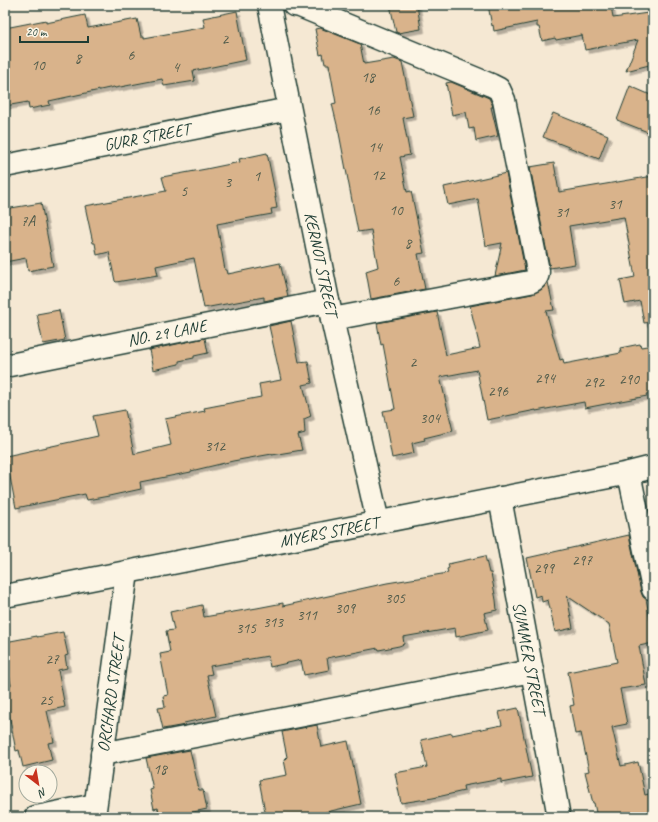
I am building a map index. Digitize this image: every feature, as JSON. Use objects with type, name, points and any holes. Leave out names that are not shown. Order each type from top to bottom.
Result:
[{"type":"street","points":[[269,6],[291,5]]},
{"type":"street","name":"NO. 29 LANE","points":[[5,366],[330,310],[530,282],[537,278],[538,271],[504,100],[499,89],[300,6],[294,5]]},
{"type":"street","name":"KERNOT STREET","points":[[269,6],[330,310],[378,522]]},
{"type":"street","name":"GURR STREET","points":[[5,166],[289,109]]},
{"type":"street","name":"MYERS STREET","points":[[5,596],[653,467]]},
{"type":"street","points":[[629,473],[653,589]]},
{"type":"street","name":"SUMMER STREET","points":[[500,498],[559,817]]},
{"type":"street","name":"ORCHARD STREET","points":[[95,811],[127,572]]},
{"type":"street","points":[[102,754],[532,671]]},
{"type":"street","points":[[36,817],[95,811]]},
{"type":"building","points":[[390,5],[417,5],[421,29],[398,33],[396,32]]},
{"type":"building","points":[[488,5],[611,5],[613,18],[648,13],[651,5],[653,5],[653,64],[626,71],[638,40],[585,50],[582,35],[542,41],[539,27],[537,27],[537,22],[494,31]]},
{"type":"building","points":[[237,11],[246,60],[193,71],[195,81],[164,86],[162,79],[114,87],[49,101],[50,105],[29,109],[28,102],[5,106],[5,28],[46,20],[46,23],[85,15],[88,28],[137,19],[141,36],[144,36],[144,38],[205,27],[203,18]]},
{"type":"building","points":[[320,28],[360,44],[364,64],[394,59],[402,62],[413,116],[403,118],[410,155],[400,157],[407,192],[411,191],[424,253],[418,254],[425,289],[371,299],[366,271],[378,267],[371,230],[358,232],[332,104],[336,103],[329,64],[325,64],[323,54],[320,55],[315,29]]},
{"type":"building","points":[[451,82],[489,98],[493,107],[491,107],[498,136],[476,141],[474,128],[469,129],[466,112],[452,115],[446,83]]},
{"type":"building","points":[[630,86],[653,96],[653,134],[617,120]]},
{"type":"building","points":[[553,113],[608,135],[599,159],[543,137]]},
{"type":"building","points":[[267,153],[277,208],[271,209],[272,214],[217,224],[225,270],[227,270],[228,274],[280,263],[288,296],[264,301],[264,297],[204,308],[194,258],[156,266],[158,275],[115,281],[109,252],[97,255],[85,206],[166,191],[162,177],[240,162],[239,159]]},
{"type":"building","points":[[554,163],[559,192],[653,176],[653,322],[644,323],[640,301],[625,304],[620,280],[635,277],[624,217],[569,226],[575,264],[550,268],[530,167]]},
{"type":"building","points":[[506,173],[525,270],[495,276],[502,243],[486,246],[478,199],[448,205],[444,187]]},
{"type":"building","points":[[41,203],[53,266],[28,271],[26,258],[5,262],[5,209]]},
{"type":"building","points":[[548,282],[554,310],[546,311],[560,360],[563,359],[564,364],[621,353],[620,348],[640,344],[641,347],[653,345],[653,393],[646,394],[647,396],[585,408],[584,402],[487,420],[477,370],[440,377],[453,431],[424,438],[425,440],[412,443],[414,453],[392,458],[383,411],[395,409],[383,344],[381,345],[377,323],[437,312],[446,355],[480,348],[470,306],[532,294],[542,289]]},
{"type":"building","points":[[59,310],[65,340],[43,344],[37,314]]},
{"type":"building","points":[[291,321],[299,362],[308,361],[312,383],[303,385],[311,416],[304,419],[305,433],[298,435],[302,450],[233,461],[191,472],[140,482],[141,489],[109,496],[87,500],[85,494],[16,508],[6,456],[98,436],[93,416],[125,410],[134,454],[171,445],[165,419],[205,411],[204,408],[261,397],[259,384],[281,380],[269,326]]},
{"type":"building","points":[[205,338],[208,353],[179,361],[179,364],[153,370],[149,350]]},
{"type":"building","points":[[629,535],[641,592],[643,597],[646,599],[653,634],[653,643],[639,646],[646,685],[620,689],[627,724],[612,727],[621,766],[638,762],[645,795],[653,793],[653,817],[597,817],[585,772],[589,771],[581,733],[575,734],[570,706],[574,705],[568,672],[617,662],[609,624],[567,596],[573,628],[555,632],[548,600],[542,602],[541,595],[535,597],[527,558]]},
{"type":"building","points":[[485,556],[489,573],[491,573],[497,610],[484,613],[488,630],[456,637],[455,628],[403,637],[404,644],[399,646],[379,650],[378,648],[327,658],[329,670],[304,675],[301,660],[270,667],[268,656],[210,666],[212,674],[207,675],[216,716],[184,723],[185,725],[163,729],[158,708],[165,707],[163,696],[168,695],[160,654],[170,652],[166,631],[174,630],[170,612],[202,605],[204,617],[283,603],[283,606],[387,583],[448,573],[448,564]]},
{"type":"building","points":[[63,632],[68,655],[65,656],[67,668],[58,670],[65,707],[47,711],[54,742],[48,743],[52,760],[35,764],[22,764],[19,750],[16,751],[5,693],[5,686],[11,685],[5,653],[5,642]]},
{"type":"building","points":[[518,708],[532,777],[501,783],[501,779],[463,786],[464,791],[401,803],[395,773],[427,767],[421,740],[452,733],[452,735],[502,725],[499,712]]},
{"type":"building","points":[[317,725],[321,747],[348,741],[361,804],[318,814],[319,817],[266,817],[259,780],[287,775],[284,760],[287,757],[282,732]]},
{"type":"building","points":[[190,750],[199,790],[203,790],[207,809],[170,817],[160,817],[158,808],[154,809],[150,790],[153,789],[146,758]]}]
